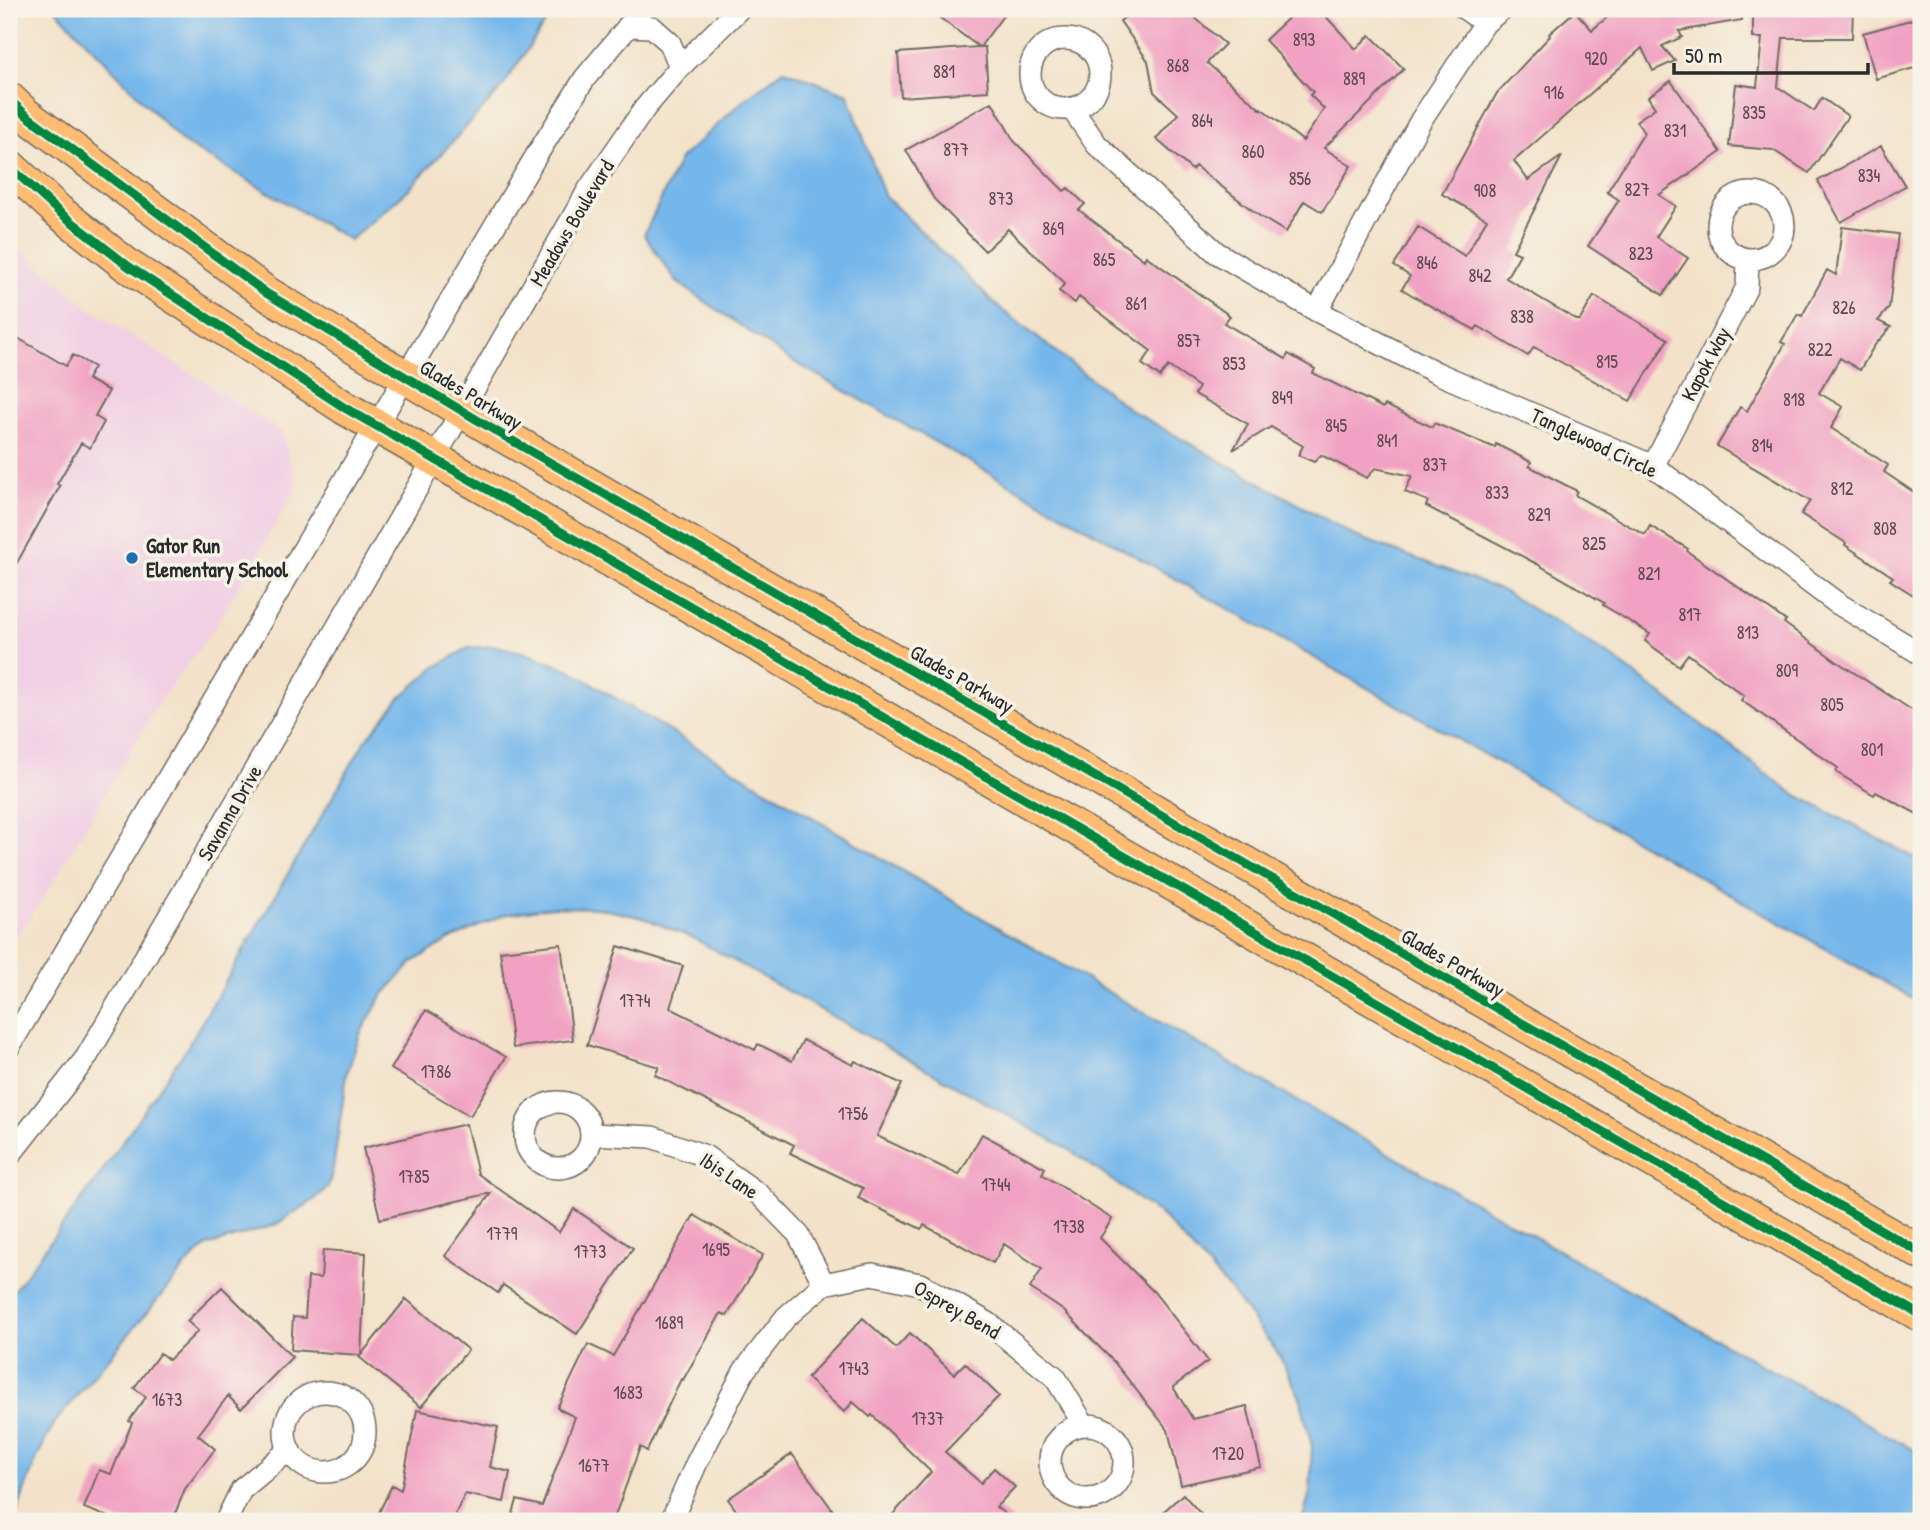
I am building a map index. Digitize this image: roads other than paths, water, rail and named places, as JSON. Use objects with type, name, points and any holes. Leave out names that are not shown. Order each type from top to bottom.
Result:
[{"type":"main road","name":"Glades Parkway","points":[[9,99],[26,115],[266,293],[405,377],[1921,1253]]},
{"type":"main road","points":[[9,166],[58,211],[128,265],[375,427],[1921,1315]]},
{"type":"street","points":[[9,1047],[536,156],[578,89],[643,9]]},
{"type":"street","name":"Meadows Boulevard","points":[[434,459],[589,189],[645,108],[680,67],[739,9]]},
{"type":"street","points":[[1465,9],[1485,23]]},
{"type":"street","points":[[1317,311],[1421,120],[1485,23],[1502,9]]},
{"type":"street","points":[[628,26],[652,27],[670,43],[680,67]]},
{"type":"street","name":"Tanglewood Circle","points":[[1072,109],[1097,145],[1217,253],[1317,311],[1437,373],[1653,466],[1838,603],[1921,654]]},
{"type":"street","name":"Kapok Way","points":[[1653,466],[1747,287],[1748,259]]},
{"type":"street","name":"Savanna Drive","points":[[9,1156],[86,1058],[434,459]]},
{"type":"street","name":"Ibis Lane","points":[[592,1134],[652,1137],[705,1156],[760,1195],[798,1234],[824,1284]]},
{"type":"street","name":"Osprey Bend","points":[[672,1521],[697,1461],[744,1371],[786,1317],[824,1284],[872,1274],[920,1284],[988,1323],[1055,1377],[1084,1424]]},
{"type":"street","points":[[226,1521],[241,1490],[289,1450]]},
{"type":"water","points":[[55,9],[551,9],[549,17],[501,89],[409,189],[350,240],[181,141]]},
{"type":"water","points":[[784,70],[848,94],[884,195],[997,306],[1132,411],[1355,536],[1501,590],[1609,655],[1791,792],[1921,861],[1921,1003],[789,359],[677,282],[644,235],[680,159],[744,100]]},
{"type":"water","points":[[496,646],[525,653],[570,670],[1072,971],[1581,1263],[1921,1454],[1921,1521],[1302,1521],[1310,1492],[1312,1447],[1300,1397],[1279,1355],[1229,1289],[1162,1216],[1068,1149],[695,939],[644,918],[598,908],[551,907],[503,915],[449,940],[413,962],[382,996],[360,1034],[347,1073],[328,1187],[314,1200],[275,1225],[207,1246],[190,1261],[56,1421],[32,1470],[15,1521],[9,1521],[9,1297],[97,1179],[188,1046],[365,741],[400,698],[434,668],[468,648]]},
{"type":"place","name":"Gator Run Elementary School","points":[[132,558]]}]
